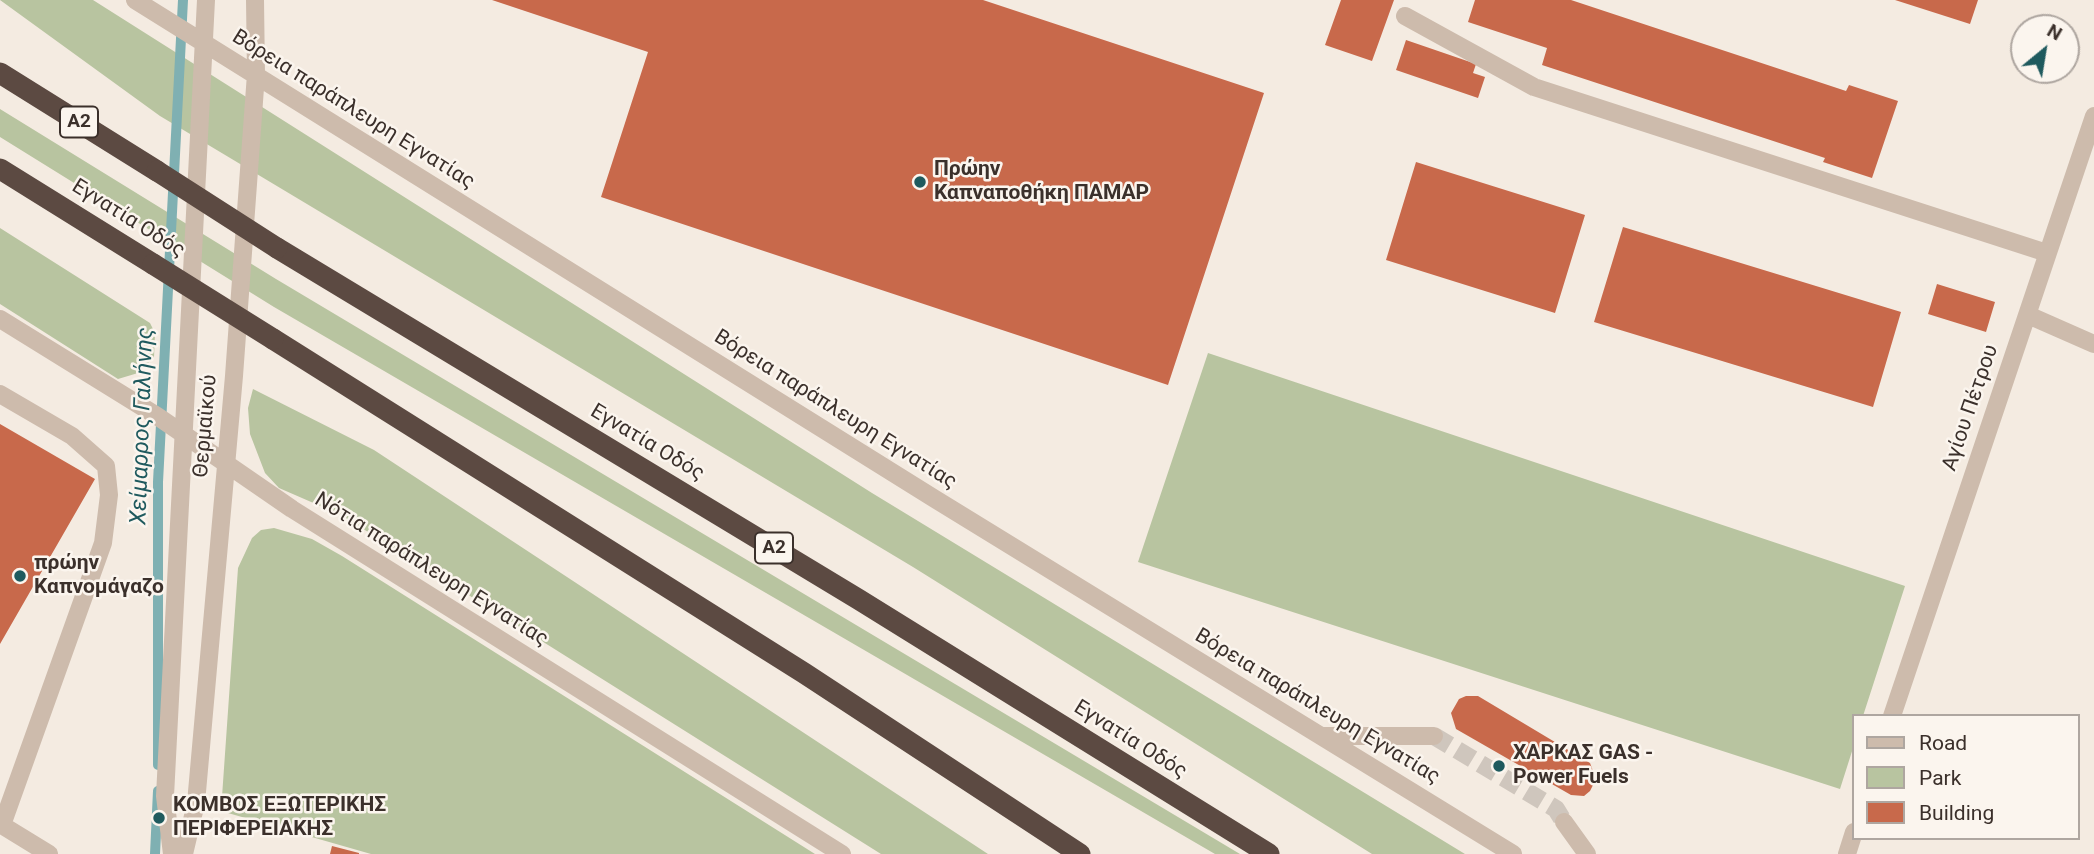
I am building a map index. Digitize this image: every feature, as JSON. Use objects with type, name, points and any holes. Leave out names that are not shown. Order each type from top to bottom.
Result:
[{"type":"highway","name":"Εγνατία Οδός","points":[[0,73],[277,248],[858,599],[1269,854]]},
{"type":"highway","name":"Εγνατία Οδός","points":[[0,169],[804,673],[1080,854]]},
{"type":"street","name":"Βόρεια παράπλευρη Εγνατίας","points":[[135,0],[959,514],[1513,854]]},
{"type":"street","name":"Θερμαϊκού","points":[[173,854],[165,796],[206,0]]},
{"type":"street","name":"Θερμαϊκού","points":[[184,854],[196,803],[226,464],[256,74],[255,0]]},
{"type":"street","points":[[1405,16],[1534,87],[2047,253]]},
{"type":"street","name":"Αγίου Πέτρου","points":[[1893,714],[2094,116]]},
{"type":"street","points":[[2028,315],[2094,344]]},
{"type":"street","name":"Νότια παράπλευρη Εγνατίας","points":[[0,319],[114,388],[292,509],[842,854]]},
{"type":"street","points":[[0,394],[72,436],[106,466],[109,495],[103,542],[1,825],[48,854]]},
{"type":"street","points":[[1322,736],[1434,736]]},
{"type":"street","points":[[1564,822],[1587,854]]},
{"type":"street","points":[[1847,854],[1853,835]]},
{"type":"green space","points":[[0,0],[93,0],[872,493],[1465,854],[1372,854],[913,567],[160,116]]},
{"type":"green space","points":[[0,109],[276,279],[1240,854],[1215,854],[274,307],[0,137]]},
{"type":"green space","points":[[0,228],[150,323],[155,333],[154,357],[138,373],[118,379],[0,304]]},
{"type":"green space","points":[[1208,353],[1905,586],[1864,714],[1853,714],[1853,748],[1840,789],[1138,562]]},
{"type":"green space","points":[[253,389],[374,450],[988,854],[881,854],[341,515],[279,488],[265,473],[250,434],[248,408]]},
{"type":"green space","points":[[274,528],[312,539],[342,556],[815,854],[371,854],[221,811],[238,568],[252,538],[261,530]]},
{"type":"building","name":"Πρώην Καπναποθήκη ΠΑΜΑΡ","points":[[492,0],[983,0],[1264,93],[1168,385],[601,197],[648,52]]},
{"type":"building","points":[[1341,0],[1394,0],[1372,61],[1325,45]]},
{"type":"building","points":[[1475,0],[1571,0],[1846,91],[1849,85],[1898,101],[1872,178],[1823,162],[1825,158],[1542,65],[1547,48],[1468,22]]},
{"type":"building","points":[[1895,0],[1978,0],[1970,24]]},
{"type":"building","points":[[1406,40],[1476,64],[1473,73],[1485,77],[1478,98],[1396,70]]},
{"type":"building","points":[[1416,162],[1585,215],[1555,313],[1386,260]]},
{"type":"building","points":[[1623,227],[1901,312],[1873,407],[1594,322]]},
{"type":"building","points":[[1937,284],[1995,302],[1986,332],[1928,314]]},
{"type":"building","name":"πρώην Καπνομάγαζο","points":[[0,424],[95,479],[0,644]]},
{"type":"building","points":[[1478,696],[1590,763],[1596,779],[1590,791],[1584,796],[1571,795],[1456,729],[1451,713],[1459,699]]},
{"type":"building","points":[[332,846],[359,853],[359,854],[330,854]]},
{"type":"waterway","name":"Χείμαρρος Γαλήνης","points":[[158,765],[158,482],[183,0]]},
{"type":"waterway","name":"Χείμαρρος Γαλήνης","points":[[155,854],[158,791]]},
{"type":"tunnel","points":[[1434,736],[1556,809],[1564,822]]},
{"type":"place","name":"Πρώην Καπναποθήκη ΠΑΜΑΡ","points":[[920,182]]},
{"type":"place","name":"πρώην Καπνομάγαζο","points":[[20,576]]},
{"type":"place","name":"ΧΑΡΚΑΣ GAS - Power Fuels","points":[[1499,766]]},
{"type":"place","name":"ΚΟΜΒΟΣ ΕΞΩΤΕΡΙΚΗΣ ΠΕΡΙΦΕΡΕΙΑΚΗΣ","points":[[159,818]]}]
